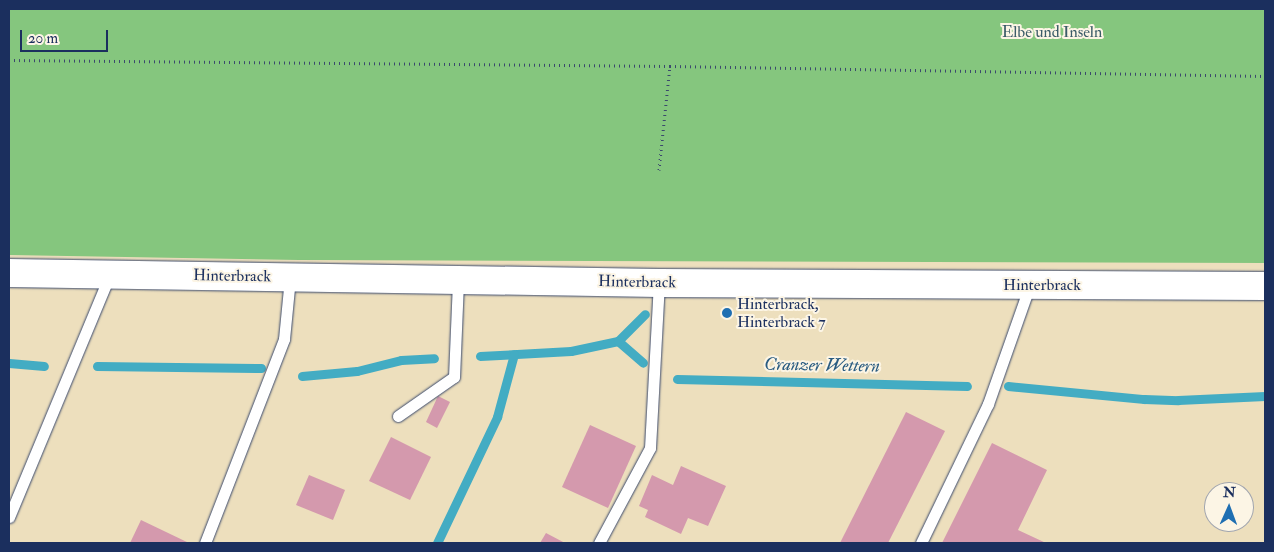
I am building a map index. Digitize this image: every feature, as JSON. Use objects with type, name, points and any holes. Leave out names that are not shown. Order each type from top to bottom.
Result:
[{"type":"street","name":"Hinterbrack","points":[[9,273],[458,280],[1265,286]]},
{"type":"lane","points":[[9,517],[110,274]]},
{"type":"lane","points":[[205,543],[284,339],[290,277]]},
{"type":"lane","points":[[398,416],[454,377],[458,280]]},
{"type":"lane","points":[[599,543],[650,448],[660,282]]},
{"type":"lane","points":[[921,543],[988,404],[1030,285]]},
{"type":"path","points":[[9,60],[670,66],[1265,76]]},
{"type":"path","points":[[659,170],[670,66]]},
{"type":"green space","name":"Elbe und Inseln","points":[[9,9],[1265,9],[1265,263],[299,260],[9,255]]},
{"type":"building","points":[[438,396],[450,402],[437,428],[426,422]]},
{"type":"building","points":[[906,412],[945,431],[888,543],[840,543]]},
{"type":"building","points":[[590,425],[636,446],[608,508],[562,487]]},
{"type":"building","points":[[391,437],[431,457],[410,500],[369,481]]},
{"type":"building","points":[[992,443],[1047,470],[1018,530],[1046,543],[942,543]]},
{"type":"building","points":[[681,466],[726,486],[708,526],[688,518],[681,534],[645,517],[648,510],[639,506],[652,475],[673,485]]},
{"type":"building","points":[[309,475],[345,490],[333,520],[296,505]]},
{"type":"building","points":[[141,520],[189,543],[130,543]]},
{"type":"building","points":[[546,533],[565,543],[540,543]]},
{"type":"waterway","points":[[480,356],[571,351],[618,341],[645,314]]},
{"type":"waterway","name":"Cranzer Wettern","points":[[618,341],[643,363]]},
{"type":"waterway","points":[[437,543],[497,417],[514,354]]},
{"type":"waterway","points":[[302,376],[357,371],[401,360],[434,358]]},
{"type":"waterway","points":[[9,363],[44,366]]},
{"type":"waterway","points":[[97,366],[261,368]]},
{"type":"waterway","name":"Cranzer Wettern","points":[[677,379],[967,386]]},
{"type":"waterway","name":"Cranzer Wettern","points":[[1008,386],[1144,399],[1178,400],[1265,396]]},
{"type":"place","name":"Hinterbrack, Hinterbrack 7","points":[[727,313]]}]
